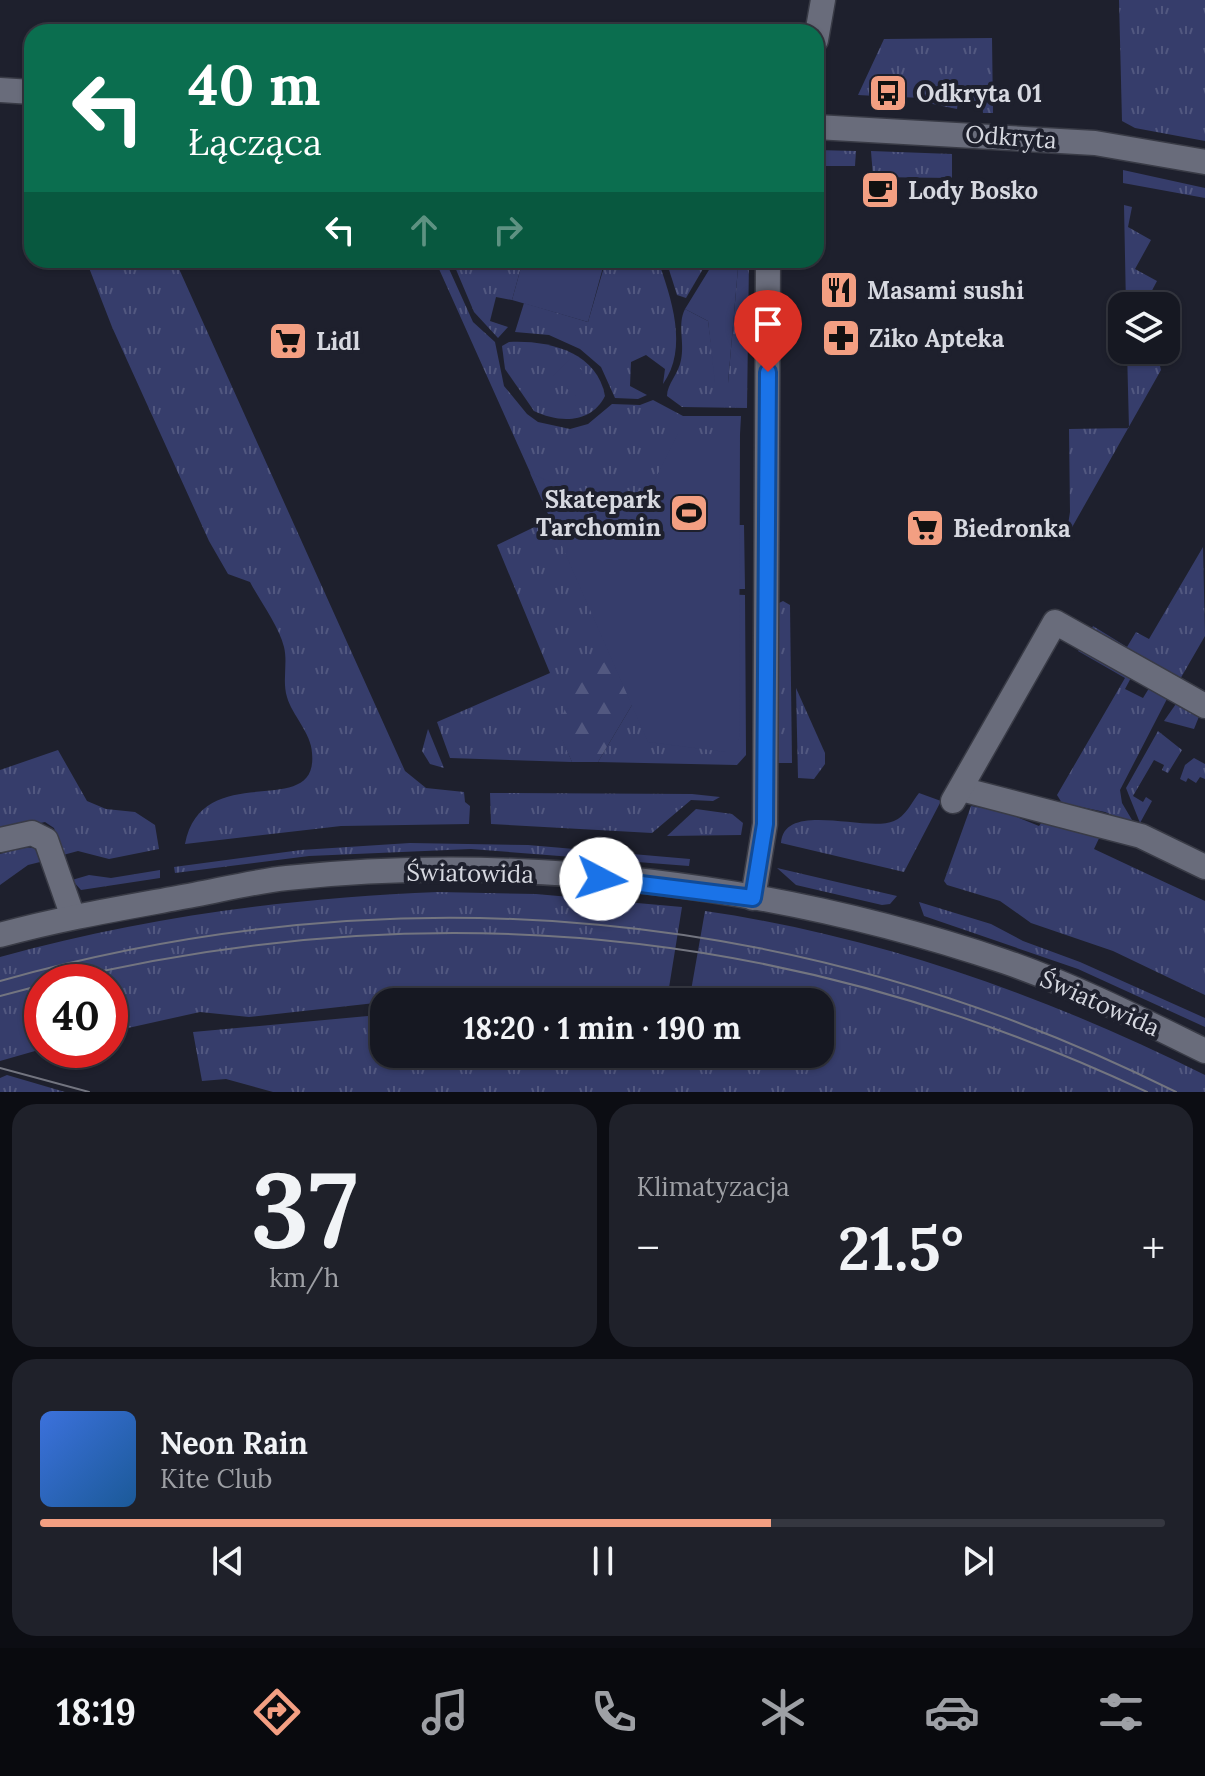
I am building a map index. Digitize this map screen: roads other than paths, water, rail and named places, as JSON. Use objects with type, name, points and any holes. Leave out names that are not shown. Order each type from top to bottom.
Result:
[{"type":"street","points":[[819,24],[823,0]]},
{"type":"street","points":[[0,90],[24,92]]},
{"type":"street","name":"Odkryta","points":[[824,127],[1095,143],[1205,162]]},
{"type":"street","points":[[753,898],[765,824],[768,268]]},
{"type":"street","points":[[1205,706],[1055,622],[957,795],[994,796],[1141,836],[1205,867]]},
{"type":"street","points":[[0,840],[32,833],[46,840],[73,917]]},
{"type":"street","name":"Światowida","points":[[0,935],[73,917],[285,878],[397,871],[507,871],[632,881],[753,898],[899,929],[1008,963],[1114,1005],[1205,1051]]},
{"type":"tram line","points":[[0,981],[150,946],[300,925],[450,918],[598,925],[746,946],[892,980],[1035,1029],[1176,1092]]},
{"type":"tram line","points":[[128,967],[195,954],[334,938],[473,933],[610,941],[746,961],[881,992],[1015,1036],[1147,1092]]},
{"type":"tram line","points":[[0,996],[24,990]]},
{"type":"tram line","points":[[0,1068],[89,1092]]},
{"type":"place","name":"Odkryta 01","points":[[888,93]]},
{"type":"place","name":"Lody Bosko","points":[[880,190]]},
{"type":"place","name":"Masami sushi","points":[[839,290]]},
{"type":"place","name":"Ziko Apteka","points":[[841,338]]},
{"type":"place","name":"Lidl","points":[[288,341]]},
{"type":"place","name":"Skatepark Tarchomin","points":[[689,513]]},
{"type":"place","name":"Biedronka","points":[[925,528]]}]
